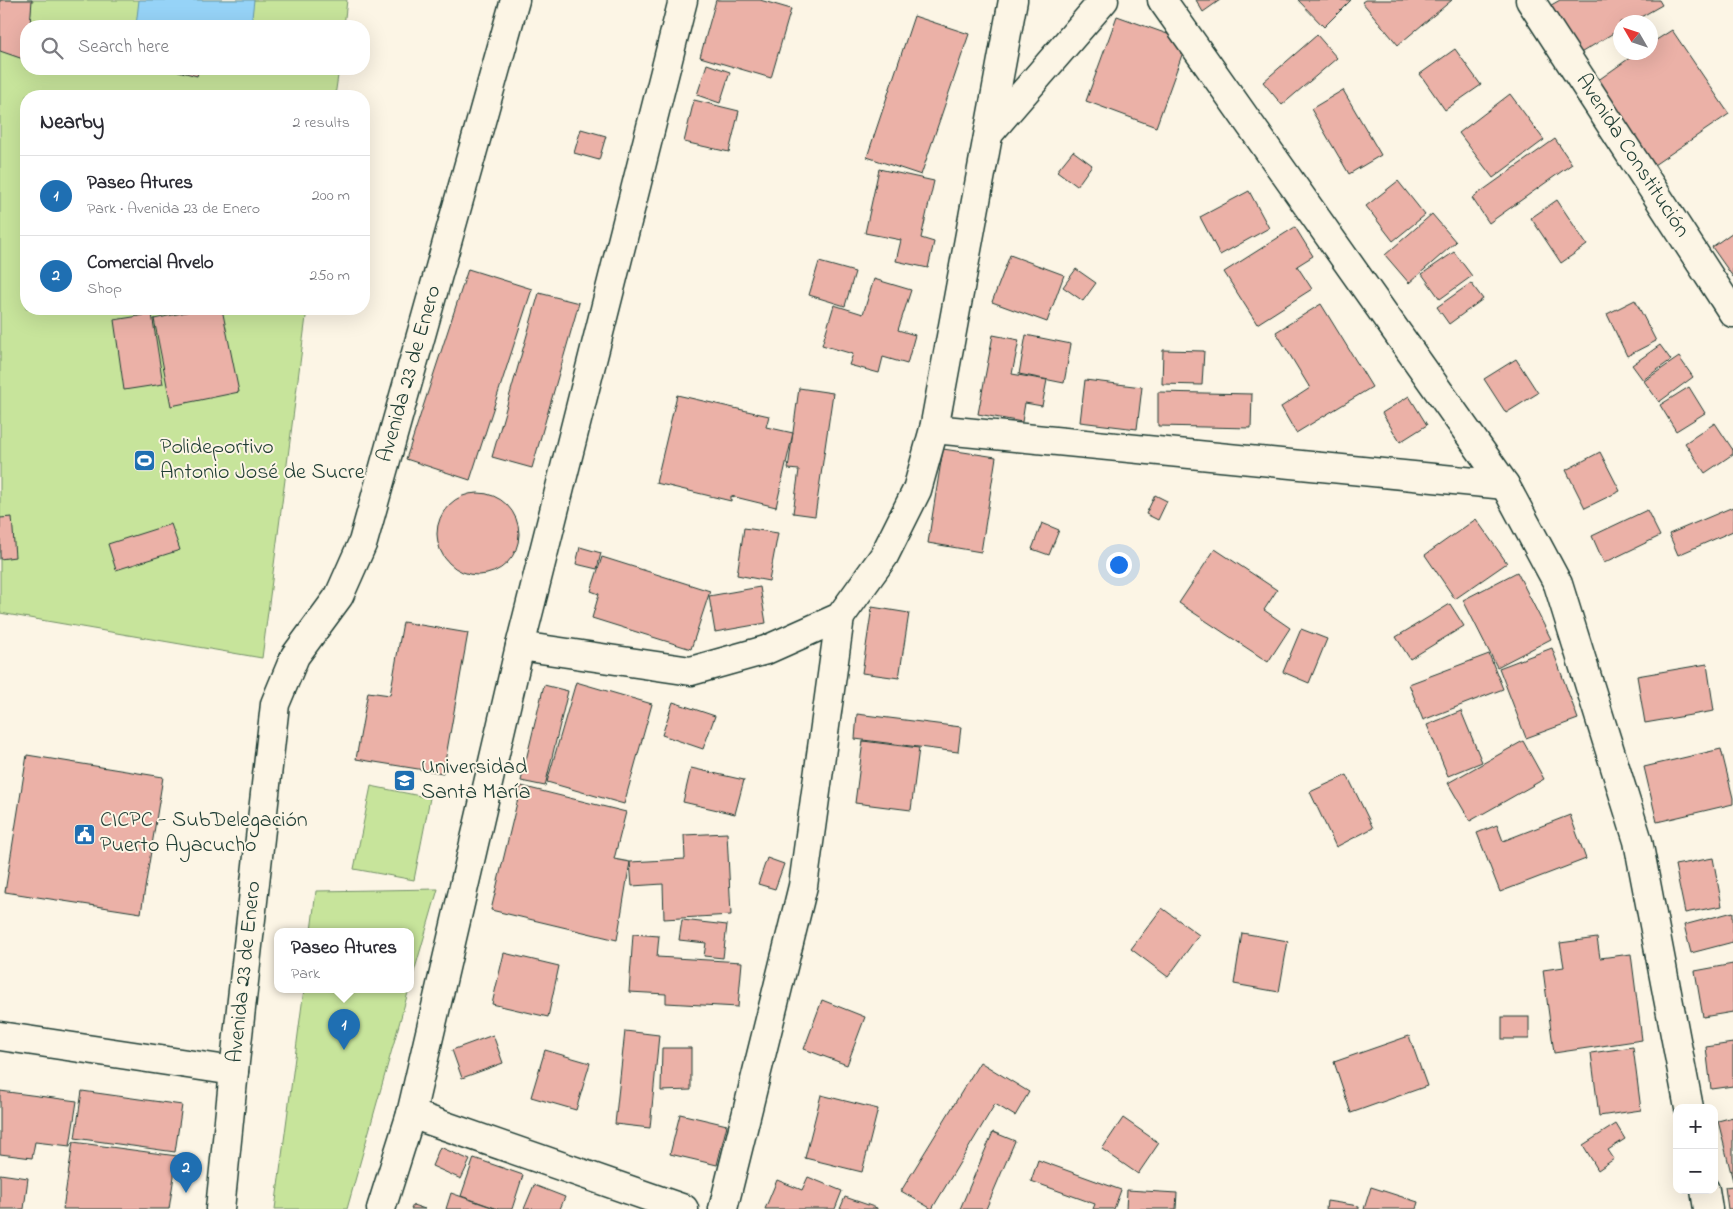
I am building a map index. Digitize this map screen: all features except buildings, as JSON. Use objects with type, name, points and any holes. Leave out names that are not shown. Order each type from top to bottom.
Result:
[{"type":"street","name":"Avenida 23 de Enero","points":[[220,1209],[275,704],[295,656],[339,596],[363,542],[516,0]]},
{"type":"street","points":[[381,1209],[410,1114],[520,646],[683,0]]},
{"type":"street","points":[[723,1209],[803,886],[840,617],[884,556],[917,490],[934,430],[1013,0]]},
{"type":"street","points":[[988,133],[1104,0]]},
{"type":"street","points":[[1162,0],[1505,485],[1558,584],[1638,841],[1688,1104]]},
{"type":"street","name":"Avenida Constitución","points":[[1530,0],[1733,313]]},
{"type":"street","points":[[934,430],[1505,485]]},
{"type":"street","points":[[520,646],[691,671],[766,650],[840,617]]},
{"type":"street","points":[[0,1036],[234,1071]]},
{"type":"street","points":[[410,1114],[684,1209]]},
{"type":"street","points":[[1706,1194],[1708,1209]]},
{"type":"green space","name":"Polideportivo Antonio José de Sucre","points":[[0,0],[347,0],[345,20],[20,20],[20,75],[338,75],[336,90],[20,90],[20,315],[306,315],[262,658],[0,613]]},
{"type":"green space","points":[[371,786],[430,798],[414,880],[354,869]]},
{"type":"green space","points":[[438,889],[414,972],[414,928],[311,928],[316,891]]},
{"type":"green space","points":[[303,993],[408,993],[347,1209],[275,1209]]},
{"type":"water","points":[[139,0],[254,0],[252,20],[137,20]]},
{"type":"place","name":"Polideportivo Antonio José de Sucre","points":[[144,461]]},
{"type":"place","name":"Universidad Santa María","points":[[405,781]]},
{"type":"place","name":"CICPC - SubDelegación Puerto Ayacucho","points":[[84,834]]},
{"type":"place","name":"Paseo Atures","points":[[344,1050]]},
{"type":"place","name":"Comercial Arvelo","points":[[186,1193]]}]
